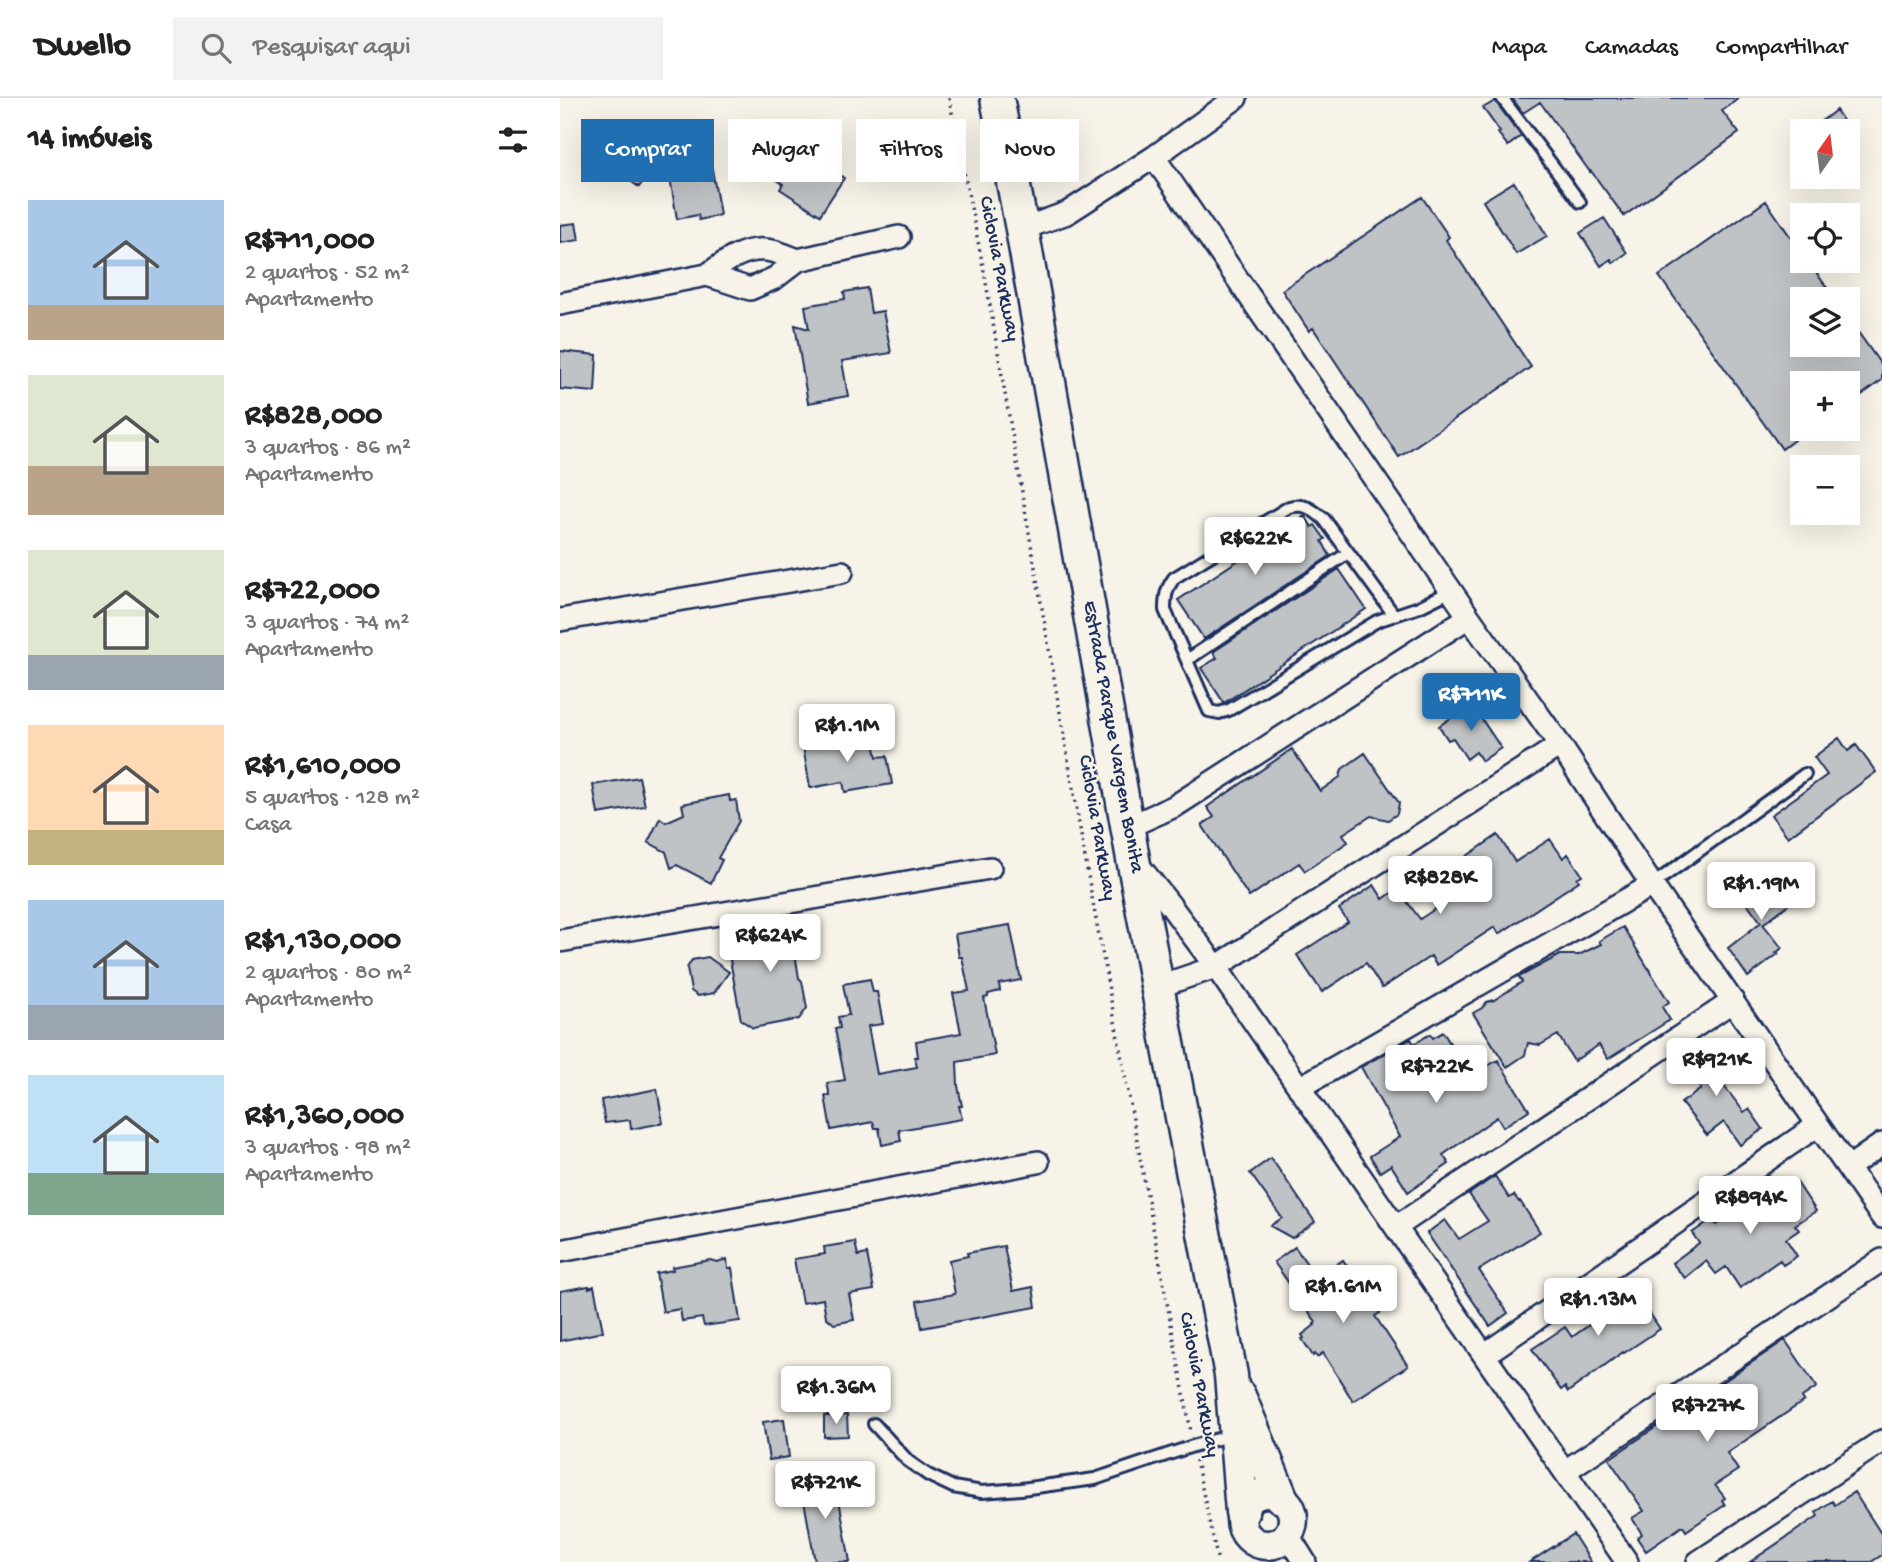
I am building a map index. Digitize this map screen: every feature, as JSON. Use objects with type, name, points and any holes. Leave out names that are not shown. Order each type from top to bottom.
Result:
[{"type":"main road","name":"Estrada Parque Vargem Bonita","points":[[997,98],[1133,859],[1231,1375],[1242,1512]]},
{"type":"main road","name":"Estrada Parque Vargem Bonita","points":[[1231,1375],[1281,1497]]},
{"type":"street","points":[[1022,229],[1067,213],[1154,157],[1236,98]]},
{"type":"street","points":[[1154,157],[1882,1217]]},
{"type":"street","points":[[707,275],[750,289],[775,278],[798,260],[899,237]]},
{"type":"street","points":[[560,304],[707,275],[733,257],[755,250],[770,250],[798,260]]},
{"type":"street","points":[[560,620],[842,572]]},
{"type":"street","points":[[1128,827],[1175,806],[1469,617]]},
{"type":"street","points":[[1157,987],[1216,967],[1560,745]]},
{"type":"street","points":[[1133,859],[1216,967],[1627,1562]]},
{"type":"street","points":[[560,941],[990,868]]},
{"type":"street","points":[[1299,1088],[1652,884]]},
{"type":"street","points":[[1395,1227],[1733,1001]]},
{"type":"street","points":[[1484,1355],[1818,1125]]},
{"type":"street","points":[[1849,1167],[1882,1144]]},
{"type":"street","points":[[560,1251],[1038,1162]]},
{"type":"street","points":[[1565,1471],[1882,1260]]},
{"type":"street","points":[[1698,1562],[1882,1441]]},
{"type":"street","points":[[1270,1548],[1292,1526],[1293,1515],[1289,1505],[1281,1497],[1259,1494],[1245,1504],[1242,1512],[1240,1521],[1247,1537],[1270,1548],[1305,1562]]},
{"type":"lane","points":[[1502,98],[1580,202]]},
{"type":"lane","points":[[1394,615],[1324,519],[1311,509],[1299,505],[1289,507],[1174,578],[1167,588],[1166,610],[1209,711],[1219,713],[1229,710],[1377,621],[1419,607],[1451,591]]},
{"type":"lane","points":[[1187,660],[1348,553]]},
{"type":"lane","points":[[1652,884],[1805,774]]},
{"type":"lane","points":[[874,1424],[908,1461],[928,1475],[953,1487],[982,1492],[1095,1479],[1234,1435]]},
{"type":"path","name":"Ciclovia Parkway","points":[[949,98],[984,271],[1085,860],[1193,1446],[1217,1562]]},
{"type":"building","points":[[1512,98],[1739,98],[1722,111],[1739,133],[1624,216],[1540,102],[1523,113]]},
{"type":"building","points":[[1495,101],[1521,136],[1508,146],[1483,108]]},
{"type":"building","points":[[1836,110],[1842,119],[1824,119]]},
{"type":"building","points":[[714,180],[720,215],[699,220],[698,215],[677,219],[671,182]]},
{"type":"building","points":[[780,182],[841,182],[820,215],[780,189],[783,184]]},
{"type":"building","points":[[1514,182],[1547,236],[1516,254],[1483,201]]},
{"type":"building","points":[[1422,197],[1449,237],[1446,240],[1531,367],[1399,457],[1313,328],[1309,331],[1282,290]]},
{"type":"building","points":[[1766,201],[1790,236],[1790,273],[1817,273],[1826,287],[1790,287],[1790,357],[1860,357],[1860,335],[1882,366],[1882,380],[1860,396],[1860,371],[1790,371],[1790,441],[1793,441],[1782,449],[1659,276]]},
{"type":"building","points":[[1604,218],[1627,253],[1613,263],[1611,259],[1601,266],[1580,233]]},
{"type":"building","points":[[576,223],[579,240],[560,243],[560,225]]},
{"type":"building","points":[[867,288],[871,313],[883,311],[891,353],[842,361],[848,396],[808,403],[795,325],[809,329],[805,306],[845,299],[844,292]]},
{"type":"building","points":[[560,351],[597,355],[595,392],[560,389]]},
{"type":"building","points":[[1305,516],[1325,539],[1322,541],[1330,556],[1204,639],[1178,600]]},
{"type":"building","points":[[1339,569],[1366,609],[1224,703],[1201,668],[1217,658],[1213,652]]},
{"type":"building","points":[[1476,701],[1486,715],[1481,718],[1501,748],[1482,761],[1476,752],[1467,759],[1453,738],[1448,740],[1439,726]]},
{"type":"building","points":[[872,733],[877,757],[887,756],[892,784],[845,792],[843,782],[810,788],[803,746]]},
{"type":"building","points":[[1839,738],[1848,751],[1856,745],[1876,772],[1788,837],[1771,815],[1827,775],[1814,757]]},
{"type":"building","points":[[1292,749],[1320,791],[1340,777],[1342,769],[1365,753],[1399,803],[1397,814],[1388,820],[1371,816],[1343,834],[1348,842],[1305,871],[1299,863],[1249,897],[1202,825],[1214,817],[1207,807]]},
{"type":"building","points":[[639,777],[645,806],[598,814],[593,785]]},
{"type":"building","points":[[729,795],[730,801],[736,800],[739,821],[718,858],[722,860],[711,883],[677,865],[671,868],[666,852],[648,842],[660,818],[666,822],[684,814],[682,804]]},
{"type":"building","points":[[1498,835],[1515,862],[1550,839],[1563,858],[1568,854],[1582,875],[1577,878],[1579,881],[1499,934],[1495,927],[1436,965],[1431,956],[1382,988],[1366,963],[1322,992],[1297,955],[1348,922],[1339,909],[1374,885],[1383,899],[1399,891],[1420,919],[1468,887],[1464,880],[1474,873],[1464,858]]},
{"type":"building","points":[[1769,867],[1794,900],[1763,924],[1782,948],[1748,977],[1728,948],[1761,922],[1738,891]]},
{"type":"building","points":[[792,923],[793,931],[812,928],[816,949],[795,953],[807,1008],[799,1019],[753,1028],[741,1020],[730,960],[738,949],[735,933]]},
{"type":"building","points":[[1010,925],[1021,980],[999,984],[1000,991],[984,998],[995,1055],[957,1062],[962,1119],[899,1130],[901,1141],[882,1145],[879,1128],[875,1128],[873,1122],[831,1130],[825,1096],[830,1096],[827,1083],[845,1080],[835,1029],[840,1028],[838,1017],[849,1015],[843,984],[870,979],[873,992],[877,992],[883,1024],[868,1026],[877,1074],[917,1067],[916,1041],[961,1033],[953,993],[969,991],[955,934]]},
{"type":"building","points":[[1623,927],[1669,1002],[1662,1007],[1670,1020],[1608,1059],[1599,1045],[1574,1061],[1558,1035],[1540,1045],[1528,1043],[1525,1055],[1507,1067],[1473,1013],[1522,982],[1519,977],[1560,955],[1579,955],[1601,944],[1599,941]]},
{"type":"building","points":[[708,957],[729,972],[714,993],[698,996],[691,991],[687,968],[692,960]]},
{"type":"building","points":[[1443,1032],[1470,1076],[1498,1060],[1529,1110],[1503,1127],[1497,1117],[1443,1155],[1449,1164],[1408,1192],[1391,1165],[1380,1172],[1370,1156],[1400,1137],[1361,1067],[1411,1039],[1414,1044],[1430,1034],[1433,1038]]},
{"type":"building","points":[[1695,1047],[1700,1055],[1708,1050],[1719,1064],[1726,1059],[1736,1071],[1721,1082],[1744,1112],[1749,1109],[1763,1129],[1740,1145],[1724,1122],[1707,1135],[1681,1103],[1701,1089],[1680,1058]]},
{"type":"building","points":[[657,1089],[663,1123],[631,1129],[630,1120],[605,1123],[601,1100]]},
{"type":"building","points":[[1271,1158],[1315,1222],[1292,1238],[1270,1226],[1282,1218],[1250,1173]]},
{"type":"building","points":[[1495,1176],[1509,1198],[1514,1195],[1520,1201],[1540,1232],[1479,1270],[1508,1313],[1490,1326],[1427,1233],[1445,1220],[1459,1239],[1488,1221],[1469,1194]]},
{"type":"building","points":[[1796,1181],[1816,1211],[1795,1225],[1799,1230],[1786,1239],[1797,1256],[1783,1265],[1780,1260],[1740,1288],[1726,1267],[1716,1274],[1706,1261],[1685,1278],[1672,1263],[1699,1243],[1692,1233],[1712,1219],[1716,1225],[1782,1184],[1785,1189]]},
{"type":"building","points":[[855,1242],[858,1256],[867,1254],[874,1290],[849,1294],[854,1320],[834,1324],[826,1317],[823,1299],[802,1303],[794,1259],[825,1254],[824,1247]]},
{"type":"building","points":[[1004,1246],[1013,1291],[1033,1287],[1036,1307],[922,1328],[917,1301],[955,1294],[949,1260],[968,1256],[967,1253]]},
{"type":"building","points":[[1295,1247],[1317,1278],[1343,1260],[1380,1313],[1375,1316],[1408,1366],[1353,1401],[1323,1353],[1317,1357],[1315,1354],[1313,1356],[1302,1339],[1302,1335],[1316,1322],[1274,1262]]},
{"type":"building","points":[[727,1259],[728,1268],[732,1268],[740,1321],[704,1326],[702,1318],[682,1321],[680,1309],[663,1312],[656,1273],[673,1270],[672,1267]]},
{"type":"building","points":[[1625,1279],[1660,1329],[1568,1392],[1565,1387],[1561,1390],[1532,1349],[1565,1327],[1572,1337],[1599,1318],[1595,1312],[1603,1306],[1598,1297]]},
{"type":"building","points":[[594,1286],[603,1331],[560,1341],[560,1291]]},
{"type":"building","points":[[1785,1340],[1817,1387],[1802,1397],[1804,1401],[1727,1453],[1738,1470],[1715,1485],[1725,1498],[1722,1500],[1725,1505],[1686,1531],[1681,1527],[1646,1551],[1637,1538],[1642,1534],[1632,1518],[1644,1511],[1609,1459]]},
{"type":"building","points":[[847,1415],[848,1436],[824,1437],[824,1416]]},
{"type":"building","points":[[784,1419],[789,1457],[769,1460],[763,1422]]},
{"type":"building","points":[[835,1477],[850,1562],[815,1562],[801,1484]]},
{"type":"building","points":[[1854,1492],[1882,1535],[1882,1555],[1871,1562],[1750,1562],[1818,1516],[1816,1512],[1832,1501],[1835,1505]]},
{"type":"building","points":[[1573,1534],[1591,1562],[1530,1562]]}]
